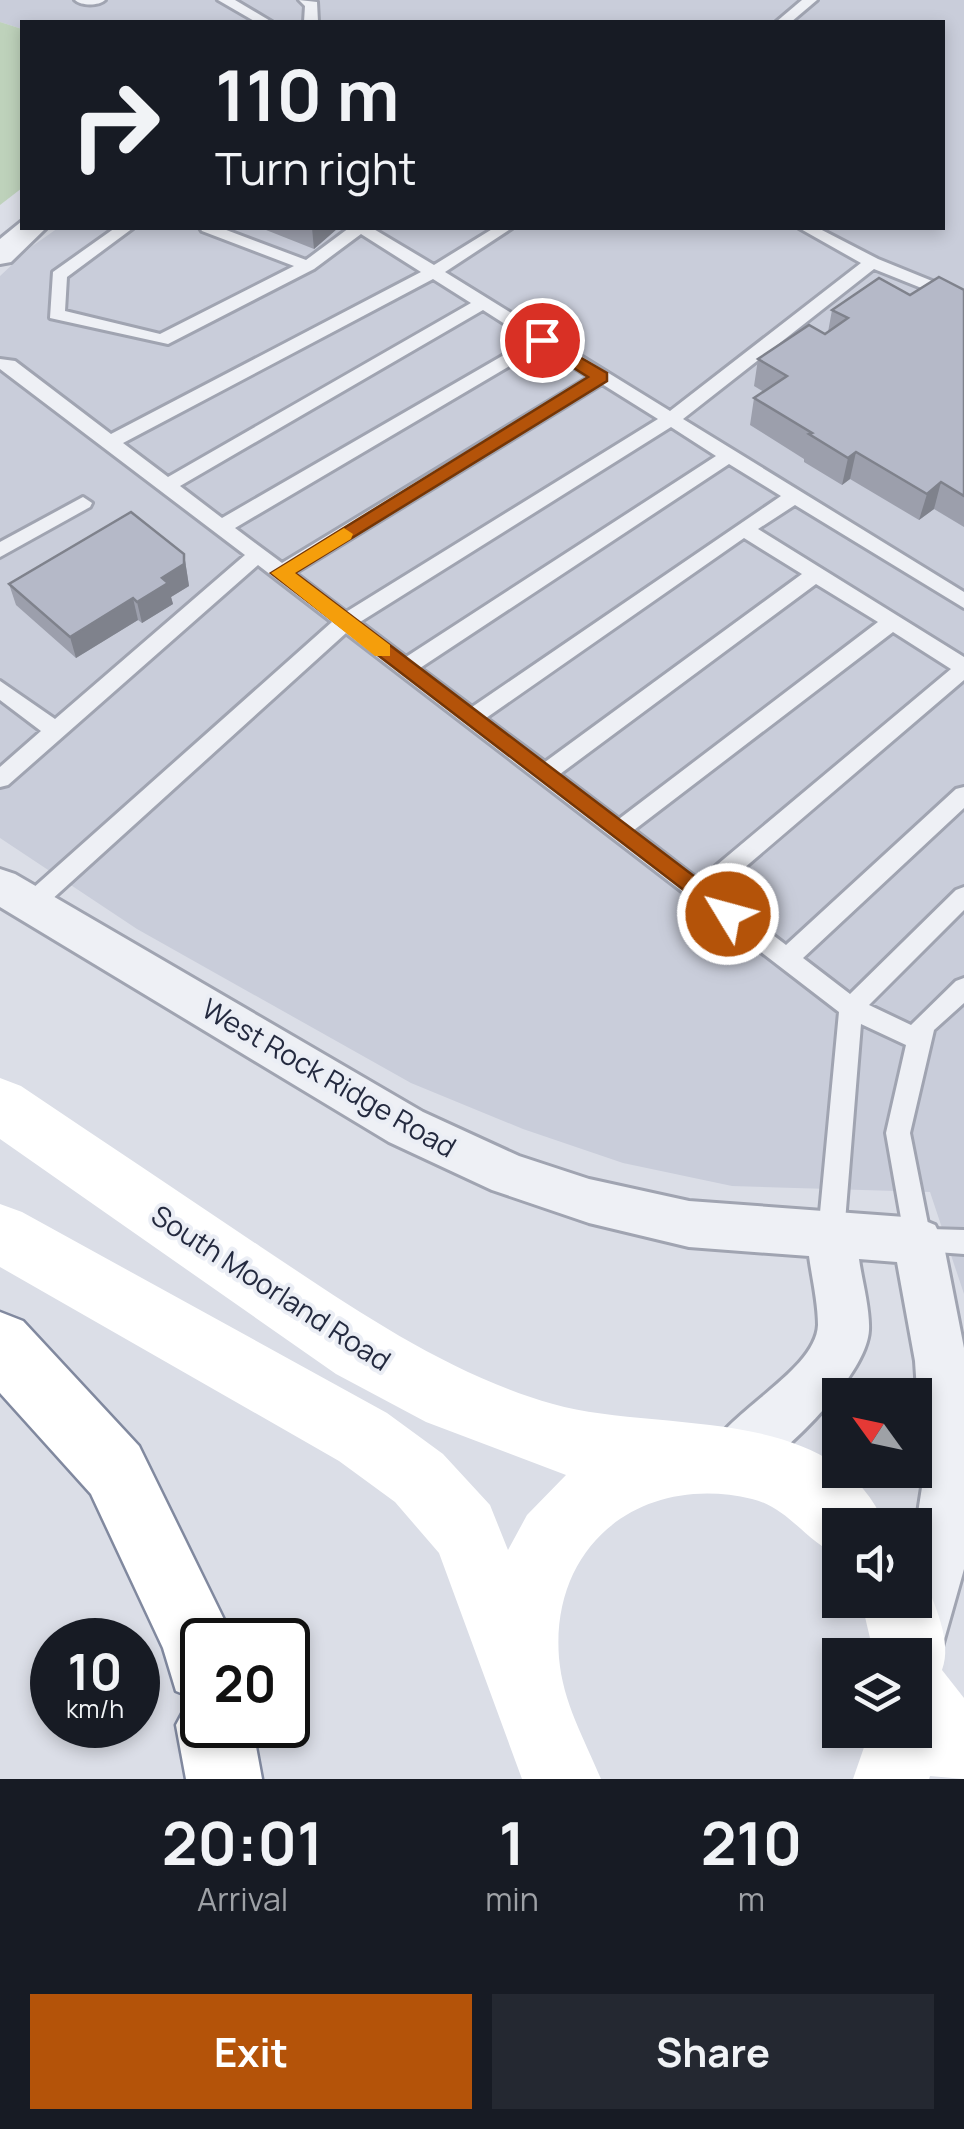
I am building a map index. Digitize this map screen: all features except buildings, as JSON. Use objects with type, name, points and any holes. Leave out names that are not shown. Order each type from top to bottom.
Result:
[{"type":"main road","name":"South Moorland Road","points":[[0,1105],[359,1351],[450,1398],[555,1438],[705,1457],[784,1474],[835,1508]]},
{"type":"main road","points":[[0,1233],[364,1437],[419,1478],[465,1530],[523,1676],[540,1742],[563,1779]]},
{"type":"main road","points":[[0,1344],[115,1470],[186,1618]]},
{"type":"main road","points":[[523,1676],[524,1611],[544,1553],[579,1506],[624,1473],[705,1457]]},
{"type":"main road","points":[[932,1718],[964,1758]]},
{"type":"main road","points":[[218,1748],[224,1779]]},
{"type":"main road","points":[[891,1779],[902,1748]]},
{"type":"street","points":[[0,255],[29,230]]},
{"type":"street","name":"West Rock Ridge Road","points":[[16,895],[406,1127],[509,1175],[588,1201],[689,1224],[941,1241]]},
{"type":"street","points":[[705,1457],[816,1382],[844,1332],[831,1234]]},
{"type":"street","points":[[918,1638],[934,1585],[950,1480],[941,1361],[941,1241]]},
{"type":"lane","points":[[82,0],[98,0]]},
{"type":"lane","points":[[225,0],[262,20]]},
{"type":"lane","points":[[785,20],[810,0]]},
{"type":"lane","points":[[122,230],[59,275],[56,314],[162,340],[308,266],[357,230]]},
{"type":"lane","points":[[213,230],[308,266]]},
{"type":"lane","points":[[363,230],[964,601]]},
{"type":"lane","points":[[110,442],[434,272],[501,230]]},
{"type":"lane","points":[[811,230],[872,262],[964,300]]},
{"type":"lane","points":[[16,895],[345,622],[670,420],[872,262]]},
{"type":"lane","points":[[167,486],[483,303]]},
{"type":"lane","points":[[222,528],[542,340]]},
{"type":"lane","points":[[0,364],[8,364],[851,1008],[920,1040]]},
{"type":"lane","points":[[281,573],[601,377]]},
{"type":"lane","points":[[405,668],[728,456]]},
{"type":"lane","points":[[470,718],[794,497]]},
{"type":"lane","points":[[0,550],[82,503]]},
{"type":"lane","points":[[699,892],[964,668],[744,528]]},
{"type":"lane","points":[[0,779],[258,555]]},
{"type":"lane","points":[[544,774],[816,574]]},
{"type":"lane","points":[[618,831],[892,622]]},
{"type":"lane","points":[[0,689],[56,731]]},
{"type":"lane","points":[[786,959],[964,795]]},
{"type":"lane","points":[[831,1234],[851,1008],[964,896]]},
{"type":"lane","points":[[941,1241],[898,1134],[923,1024],[964,988]]},
{"type":"shaded area","points":[[0,0],[964,0],[964,1294],[930,1192],[732,1186],[623,1163],[523,1129],[411,1083],[137,929],[0,838],[0,276],[31,247],[55,230],[945,230],[945,20],[20,20],[20,28],[0,22]]},
{"type":"green space","points":[[0,22],[20,28],[20,190],[0,205]]},
{"type":"slow traffic","points":[[344,534],[281,573],[382,651]]},
{"type":"route","points":[[542,340],[601,377],[281,573],[728,914]]}]
